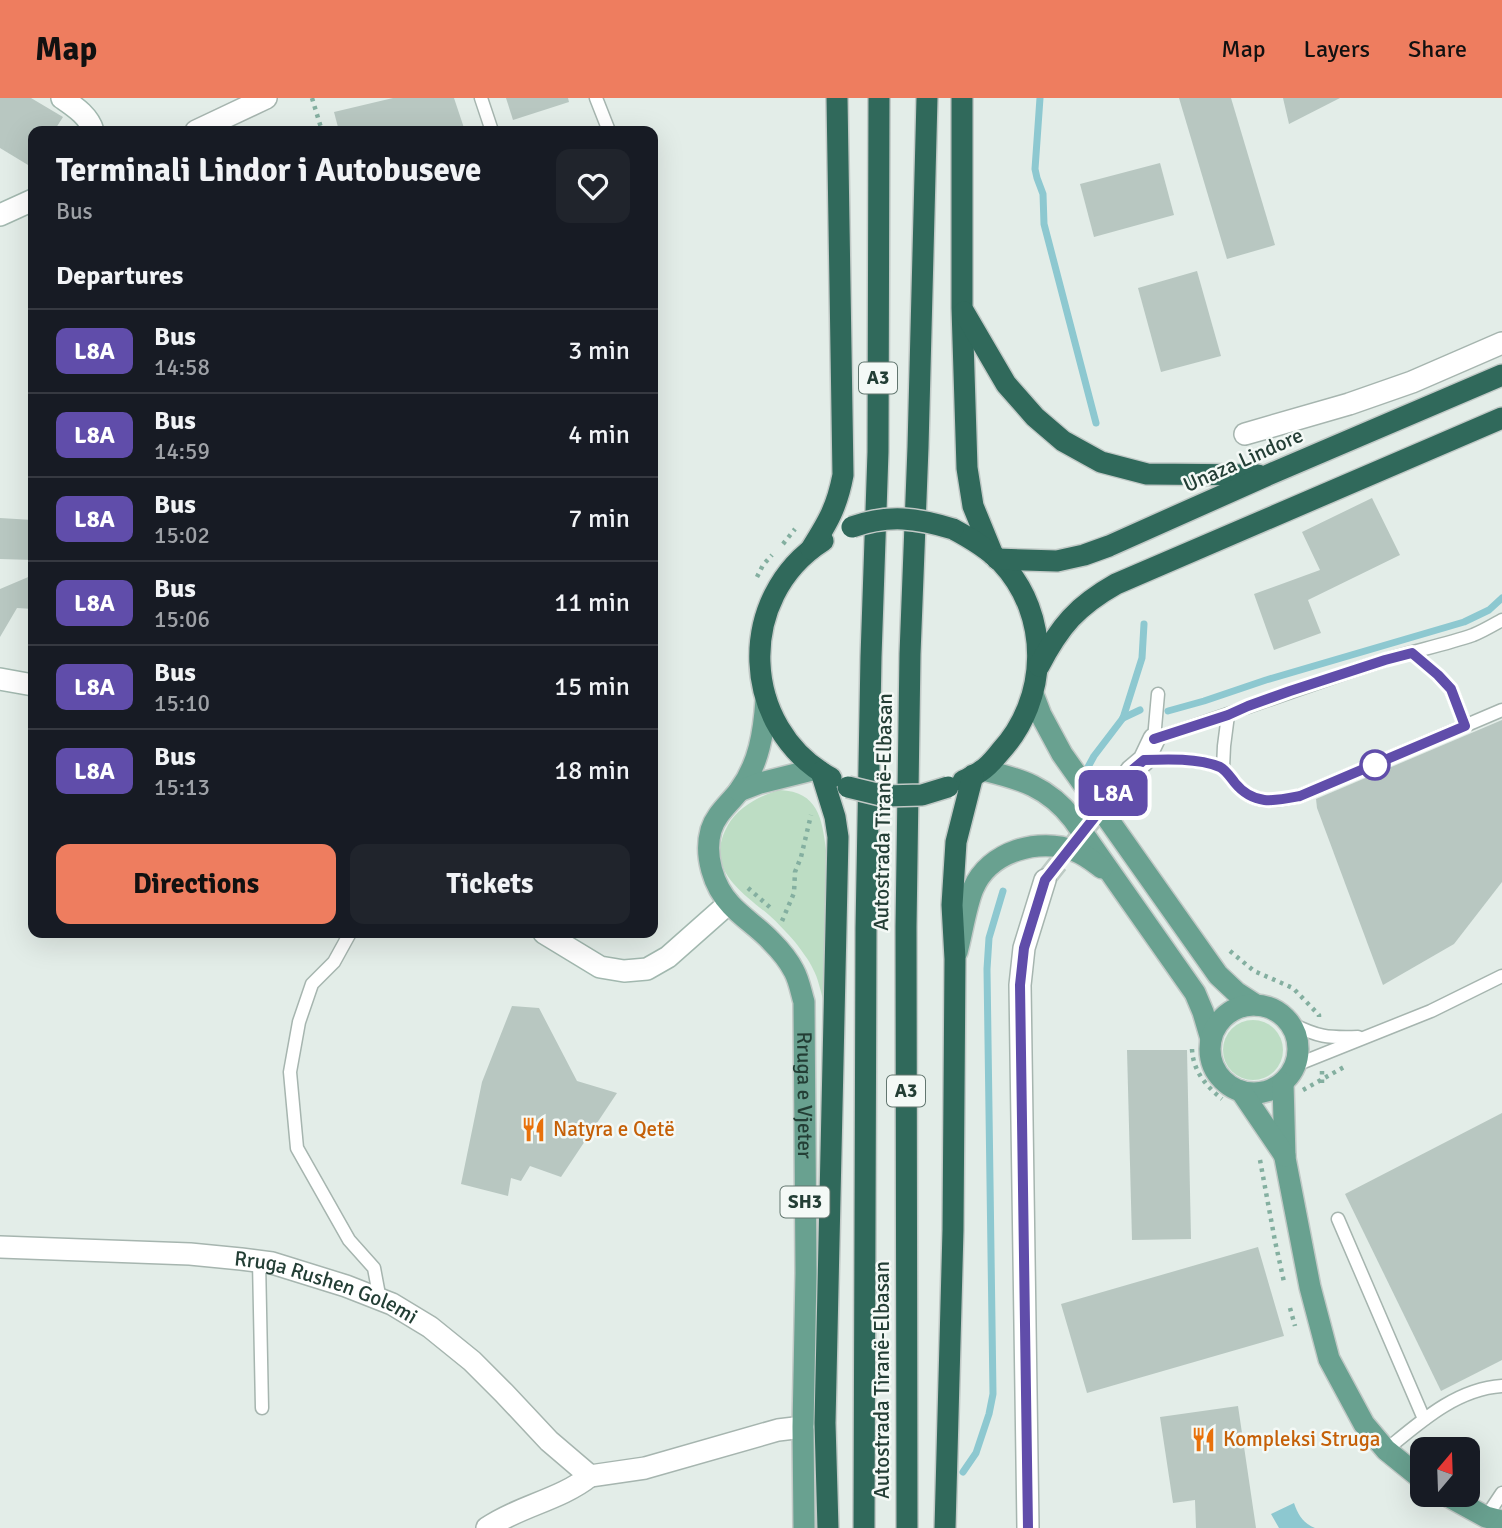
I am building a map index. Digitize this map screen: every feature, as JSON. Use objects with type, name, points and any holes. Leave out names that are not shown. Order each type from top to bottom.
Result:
[{"type":"highway","points":[[837,98],[843,475],[831,518],[774,595],[763,623],[759,652],[761,682],[766,699],[789,743],[818,771],[848,787],[885,796],[922,795],[978,773],[1011,741],[1025,716],[1039,666],[1053,640],[1075,613],[1095,596],[1116,584],[1502,418]]},
{"type":"highway","name":"Autostrada Tiranë-Elbasan","points":[[864,1528],[866,928],[878,452],[879,98]]},
{"type":"highway","name":"Autostrada Tiranë-Elbasan","points":[[907,1528],[905,927],[927,98]]},
{"type":"highway","points":[[961,98],[961,308],[969,486],[973,506],[995,557]]},
{"type":"highway","points":[[961,308],[1006,384],[1035,417],[1063,441],[1101,461],[1147,474],[1268,475]]},
{"type":"highway","name":"Unaza Lindore","points":[[995,557],[1057,561],[1084,555],[1502,375]]},
{"type":"highway","points":[[811,548],[836,532],[864,522],[894,518],[924,520],[953,529],[979,543],[1002,563],[1023,593],[1036,629],[1039,666]]},
{"type":"highway","points":[[818,771],[835,817],[838,837],[825,1423],[828,1528]]},
{"type":"highway","points":[[946,1522],[955,959],[952,905],[956,842],[978,773]]},
{"type":"main road","points":[[1033,694],[1062,754],[1218,975],[1236,992],[1256,1005]]},
{"type":"main road","name":"Rruga e Vjeter","points":[[766,699],[764,726],[752,768],[739,791],[724,807],[712,827],[708,845],[712,874],[729,903],[779,951],[794,971],[804,1002],[804,1528]]},
{"type":"main road","points":[[739,791],[760,783],[818,771]]},
{"type":"main road","points":[[978,773],[1014,777],[1038,787],[1061,804],[1195,993],[1203,1013],[1201,1038],[1218,1075],[1232,1087],[1234,1098],[1285,1158]]},
{"type":"main road","points":[[955,959],[974,887],[988,868],[1011,852],[1030,846],[1049,845],[1076,851],[1110,873]]},
{"type":"main road","points":[[1201,1038],[1228,1013],[1242,1006],[1256,1005],[1275,1010],[1296,1032],[1299,1054],[1289,1077],[1291,1087],[1285,1158],[1310,1287],[1329,1359],[1361,1421],[1386,1450],[1410,1471]]},
{"type":"main road","points":[[1234,1098],[1291,1087]]},
{"type":"main road","points":[[1470,1507],[1494,1519]]},
{"type":"street","points":[[62,98],[77,109],[91,126]]},
{"type":"street","points":[[207,126],[266,98]]},
{"type":"street","points":[[0,215],[28,202]]},
{"type":"street","points":[[1245,434],[1349,404],[1400,386],[1502,343]]},
{"type":"street","points":[[0,679],[28,683]]},
{"type":"street","points":[[1137,765],[1154,739]]},
{"type":"street","points":[[1028,1528],[1020,985],[1024,948],[1045,880]]},
{"type":"street","points":[[552,938],[600,967],[624,971],[648,969],[668,957],[729,903]]},
{"type":"street","name":"Rruga Rushen Golemi","points":[[0,1247],[190,1254],[259,1261],[310,1274],[392,1304],[430,1327],[472,1361],[549,1441],[590,1476]]},
{"type":"street","points":[[486,1528],[496,1521],[576,1486],[590,1476],[645,1468],[778,1430],[803,1427]]},
{"type":"lane","points":[[481,98],[490,126]]},
{"type":"lane","points":[[596,98],[608,126]]},
{"type":"lane","points":[[1158,694],[1154,739],[1385,660],[1476,634],[1502,620]]},
{"type":"lane","points":[[1412,653],[1451,689],[1465,726]]},
{"type":"lane","points":[[1137,765],[1182,759],[1223,768],[1242,792],[1260,800],[1278,801],[1300,796],[1502,710]]},
{"type":"lane","points":[[1223,768],[1228,715]]},
{"type":"lane","points":[[347,938],[334,962],[312,984],[299,1022],[290,1072],[297,1148],[349,1240],[374,1268],[380,1300]]},
{"type":"lane","points":[[1296,1065],[1432,1011],[1502,976]]},
{"type":"lane","points":[[1290,1023],[1313,1034],[1334,1038],[1369,1036]]},
{"type":"lane","points":[[1338,1219],[1424,1419]]},
{"type":"lane","points":[[259,1261],[262,1408]]},
{"type":"lane","points":[[1386,1450],[1424,1419],[1462,1396],[1502,1386]]},
{"type":"lane","points":[[1494,1519],[1502,1493]]},
{"type":"path","points":[[312,98],[320,126]]},
{"type":"path","points":[[782,921],[794,894],[795,872],[812,810]]},
{"type":"path","points":[[741,880],[770,906],[787,926]]},
{"type":"path","points":[[1201,1038],[1192,1058],[1205,1085],[1234,1098]]},
{"type":"path","points":[[1291,1087],[1348,1065]]},
{"type":"path","points":[[1259,1153],[1287,1294]]},
{"type":"path","points":[[1272,1227],[1297,1220]]},
{"type":"path","points":[[1290,1307],[1298,1333]]},
{"type":"green space","points":[[780,790],[803,796],[810,801],[820,817],[826,850],[823,999],[815,972],[800,948],[776,921],[728,877],[720,854],[722,840],[732,819],[751,803]]},
{"type":"green space","points":[[1247,1020],[1259,1020],[1275,1028],[1281,1038],[1281,1062],[1275,1072],[1259,1080],[1247,1080],[1231,1072],[1223,1056],[1223,1044],[1231,1028]]},
{"type":"water","points":[[1294,1503],[1307,1524],[1315,1528],[1279,1528],[1271,1514]]},
{"type":"building","points":[[0,98],[31,98],[63,117],[57,126],[28,126],[28,165],[0,148]]},
{"type":"building","points":[[393,98],[454,98],[463,126],[338,126],[334,112]]},
{"type":"building","points":[[506,98],[568,98],[569,102],[513,120]]},
{"type":"building","points":[[1179,98],[1231,98],[1275,245],[1227,259]]},
{"type":"building","points":[[1283,98],[1340,98],[1289,124]]},
{"type":"building","points":[[1160,163],[1174,215],[1094,237],[1080,184]]},
{"type":"building","points":[[1197,271],[1221,356],[1161,372],[1138,288]]},
{"type":"building","points":[[1372,498],[1400,555],[1308,600],[1321,633],[1274,650],[1254,594],[1320,570],[1302,532]]},
{"type":"building","points":[[0,518],[28,520],[28,560],[0,559]]},
{"type":"building","points":[[28,577],[28,609],[17,608],[0,637],[0,589]]},
{"type":"building","points":[[1502,720],[1502,882],[1454,944],[1383,985],[1317,808],[1316,799]]},
{"type":"building","name":"Natyra e Qetë","points":[[512,1006],[539,1008],[577,1081],[617,1093],[561,1177],[530,1166],[521,1181],[511,1178],[508,1196],[461,1184],[482,1082]]},
{"type":"building","points":[[1127,1050],[1187,1050],[1191,1239],[1132,1240]]},
{"type":"building","points":[[1502,1113],[1502,1360],[1441,1391],[1345,1194]]},
{"type":"building","points":[[1258,1247],[1284,1336],[1087,1393],[1061,1304]]},
{"type":"building","name":"Kompleksi Struga","points":[[1238,1406],[1256,1528],[1196,1528],[1195,1500],[1173,1503],[1160,1417]]},
{"type":"waterway","points":[[1040,98],[1035,169],[1043,194],[1044,224],[1096,423]]},
{"type":"waterway","points":[[1168,711],[1464,622],[1489,610],[1502,598]]},
{"type":"waterway","points":[[1088,767],[1123,718],[1142,658],[1144,624]]},
{"type":"waterway","points":[[1123,718],[1140,710]]},
{"type":"waterway","points":[[963,1472],[976,1453],[993,1394],[987,969],[989,938],[1003,891]]},
{"type":"tunnel","points":[[1045,880],[1131,771]]},
{"type":"bus line","name":"L8A","points":[[1028,1528],[1020,985],[1024,948],[1045,880],[1131,771],[1144,760],[1182,759],[1223,768],[1242,792],[1260,800],[1278,801],[1300,796],[1465,726],[1451,689],[1412,653],[1290,691],[1154,739]]},
{"type":"place","name":"Natyra e Qetë","points":[[533,1129]]},
{"type":"place","name":"Kompleksi Struga","points":[[1203,1439]]}]
